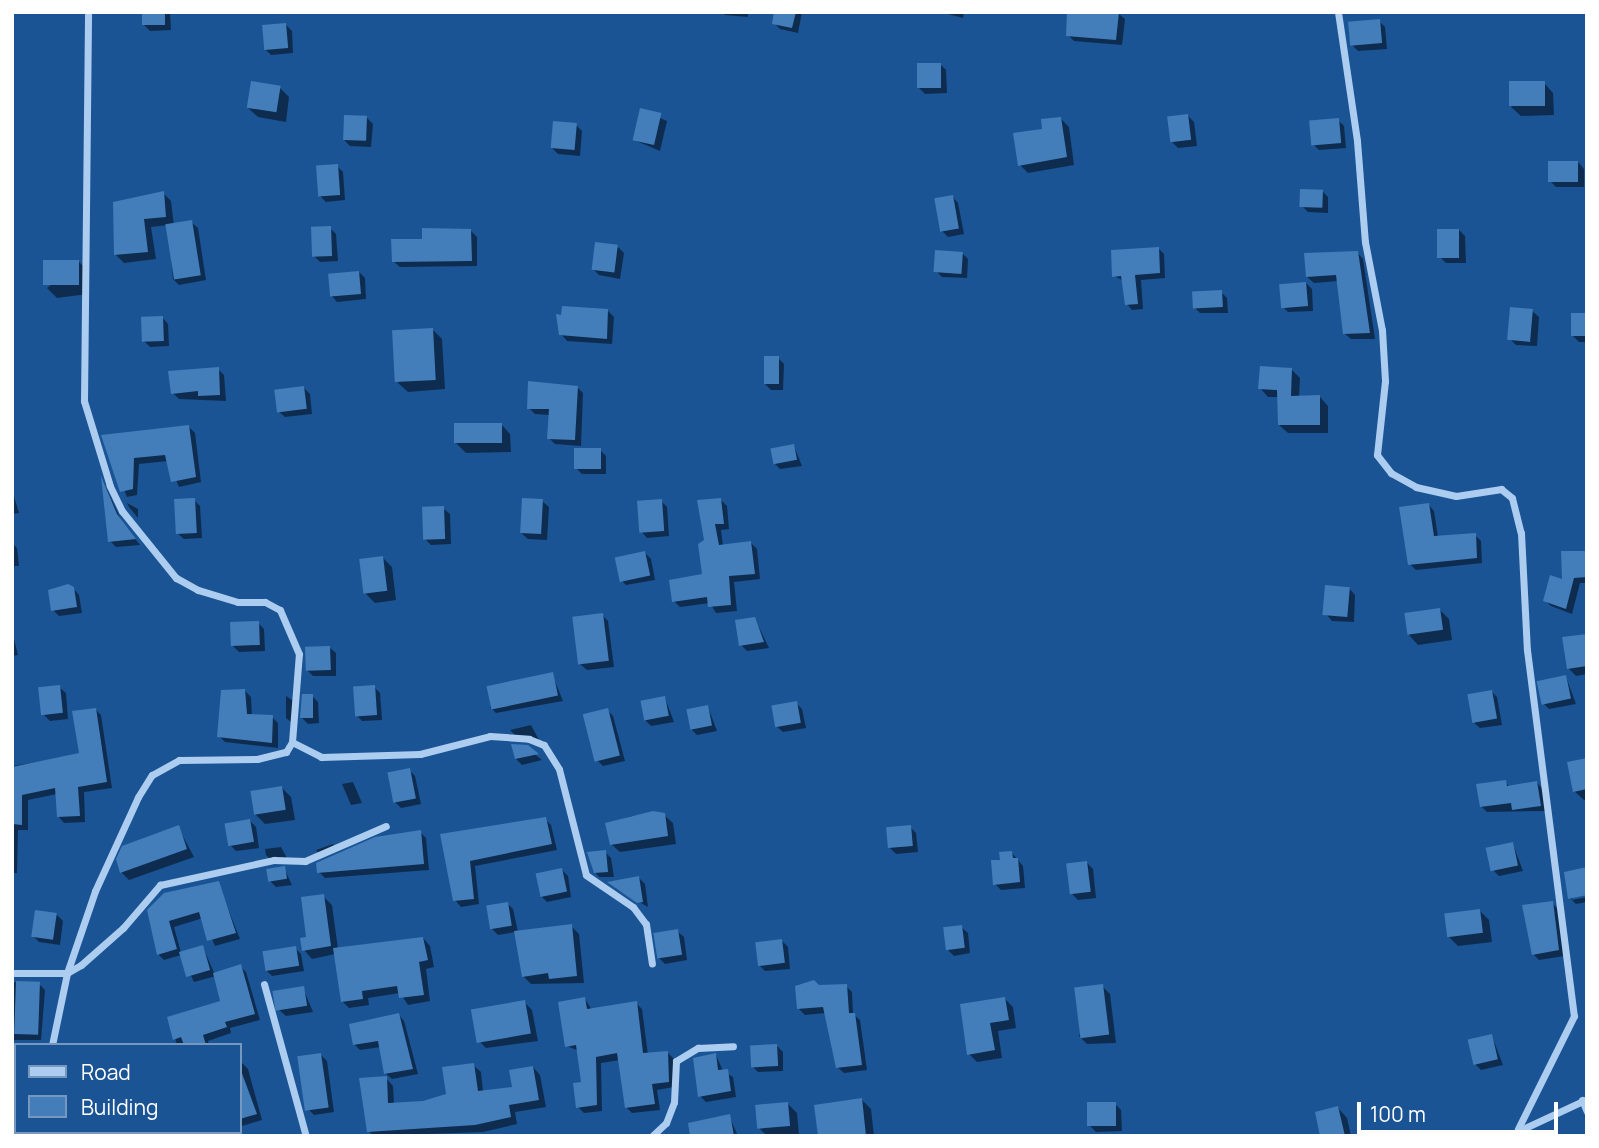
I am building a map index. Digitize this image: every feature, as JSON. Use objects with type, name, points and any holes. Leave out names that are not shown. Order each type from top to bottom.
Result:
[{"type":"street","points":[[52,1043],[67,973],[95,891],[152,775],[179,760],[275,757],[292,742],[299,654],[280,610],[265,602],[237,602],[198,590],[176,578],[122,511],[84,401],[88,12]]},
{"type":"street","points":[[1338,12],[1357,141],[1365,242],[1382,330],[1385,381],[1377,455],[1391,473],[1416,487],[1456,495],[1501,489],[1512,498],[1521,533],[1527,650],[1574,1016],[1518,1129]]},
{"type":"street","points":[[292,742],[321,757],[420,754],[490,736],[529,739],[544,745],[559,769],[586,875],[633,907],[646,924],[652,964]]},
{"type":"street","points":[[12,973],[67,973],[123,928],[160,885],[274,860],[305,861],[386,826]]},
{"type":"street","points":[[264,984],[306,1136]]},
{"type":"street","points":[[652,1136],[666,1124],[674,1102],[676,1061],[698,1048],[733,1046]]},
{"type":"street","points":[[1508,1136],[1584,1100],[1587,1112]]},
{"type":"building","points":[[142,12],[165,12],[165,25],[142,25]]},
{"type":"building","points":[[774,12],[796,12],[792,28],[772,24]]},
{"type":"building","points":[[1067,12],[1119,12],[1116,40],[1066,36]]},
{"type":"building","points":[[1380,19],[1382,43],[1350,46],[1348,22]]},
{"type":"building","points":[[286,23],[288,48],[264,50],[262,25]]},
{"type":"building","points":[[917,63],[941,63],[941,88],[917,88]]},
{"type":"building","points":[[251,81],[281,86],[276,112],[247,108]]},
{"type":"building","points":[[1509,81],[1545,81],[1545,106],[1509,106]]},
{"type":"building","points":[[640,108],[661,113],[654,145],[633,140]]},
{"type":"building","points":[[1188,114],[1191,140],[1170,142],[1167,117]]},
{"type":"building","points":[[344,115],[367,116],[366,141],[343,140]]},
{"type":"building","points":[[1061,117],[1067,157],[1018,166],[1013,133],[1042,129],[1041,119]]},
{"type":"building","points":[[1339,118],[1341,143],[1311,146],[1309,121]]},
{"type":"building","points":[[553,121],[577,123],[575,150],[551,148]]},
{"type":"building","points":[[1548,161],[1578,161],[1578,182],[1548,182]]},
{"type":"building","points":[[338,164],[340,195],[318,196],[316,166]]},
{"type":"building","points":[[1300,189],[1323,190],[1322,208],[1299,207]]},
{"type":"building","points":[[164,191],[166,217],[144,219],[148,252],[114,255],[113,202]]},
{"type":"building","points":[[953,195],[959,228],[940,232],[934,198]]},
{"type":"building","points":[[192,220],[201,275],[174,280],[165,224]]},
{"type":"building","points":[[331,226],[332,256],[312,257],[311,227]]},
{"type":"building","points":[[422,228],[471,229],[472,261],[392,262],[391,239],[422,239]]},
{"type":"building","points":[[1437,229],[1459,229],[1459,258],[1437,258]]},
{"type":"building","points":[[595,242],[618,245],[614,273],[592,270]]},
{"type":"building","points":[[1159,247],[1160,273],[1135,275],[1138,304],[1125,305],[1121,276],[1112,277],[1111,250]]},
{"type":"building","points":[[935,250],[963,252],[961,274],[933,272]]},
{"type":"building","points":[[1358,251],[1370,333],[1343,334],[1336,275],[1306,277],[1304,253]]},
{"type":"building","points":[[43,260],[79,260],[79,285],[43,285]]},
{"type":"building","points":[[359,271],[361,294],[330,297],[328,274]]},
{"type":"building","points":[[1306,282],[1308,306],[1281,308],[1279,284]]},
{"type":"building","points":[[1222,290],[1223,307],[1193,309],[1192,292]]},
{"type":"building","points":[[562,306],[608,309],[607,339],[559,335],[556,314],[561,315]]},
{"type":"building","points":[[1510,307],[1533,309],[1530,342],[1507,340]]},
{"type":"building","points":[[1571,313],[1587,313],[1587,336],[1571,336]]},
{"type":"building","points":[[163,316],[164,341],[142,342],[141,317]]},
{"type":"building","points":[[433,328],[436,380],[395,382],[392,330]]},
{"type":"building","points":[[764,356],[779,356],[779,384],[764,384]]},
{"type":"building","points":[[1260,366],[1292,368],[1291,396],[1320,395],[1320,425],[1278,425],[1277,390],[1258,389]]},
{"type":"building","points":[[219,367],[220,395],[198,396],[198,391],[171,394],[168,371]]},
{"type":"building","points":[[528,381],[578,386],[575,440],[547,439],[549,409],[527,409]]},
{"type":"building","points":[[304,386],[307,409],[277,412],[274,390]]},
{"type":"building","points":[[454,423],[502,423],[502,443],[454,443]]},
{"type":"building","points":[[189,425],[196,477],[171,482],[165,455],[134,458],[133,489],[120,492],[101,435]]},
{"type":"building","points":[[794,444],[797,460],[773,464],[770,449]]},
{"type":"building","points":[[574,448],[601,448],[601,469],[574,469]]},
{"type":"building","points":[[101,476],[117,514],[136,539],[108,542]]},
{"type":"building","points":[[195,498],[197,533],[176,534],[174,499]]},
{"type":"building","points":[[522,498],[543,499],[541,534],[520,533]]},
{"type":"building","points":[[721,498],[724,524],[715,524],[719,545],[751,541],[755,574],[729,576],[731,605],[708,607],[707,597],[672,602],[669,580],[702,574],[698,544],[704,540],[697,500]]},
{"type":"building","points":[[662,499],[664,531],[639,533],[637,501]]},
{"type":"building","points":[[1429,503],[1434,536],[1476,533],[1477,558],[1408,565],[1399,507]]},
{"type":"building","points":[[444,506],[445,539],[423,540],[422,507]]},
{"type":"building","points":[[645,551],[650,575],[620,582],[615,557]]},
{"type":"building","points":[[1561,551],[1587,551],[1587,577],[1574,578],[1566,609],[1543,601],[1550,575],[1562,579]]},
{"type":"building","points":[[383,556],[387,591],[363,594],[359,559]]},
{"type":"building","points":[[68,584],[74,587],[77,607],[51,611],[48,590]]},
{"type":"building","points":[[1325,585],[1350,587],[1347,617],[1322,615]]},
{"type":"building","points":[[1440,608],[1443,630],[1407,635],[1404,613]]},
{"type":"building","points":[[603,613],[609,661],[578,664],[572,617]]},
{"type":"building","points":[[755,617],[764,642],[739,646],[735,620]]},
{"type":"building","points":[[259,621],[260,645],[231,646],[230,622]]},
{"type":"building","points":[[1587,634],[1587,666],[1567,669],[1562,637]]},
{"type":"building","points":[[330,646],[331,670],[306,671],[305,647]]},
{"type":"building","points":[[553,672],[558,695],[491,710],[486,686]]},
{"type":"building","points":[[1566,675],[1571,698],[1542,705],[1537,681]]},
{"type":"building","points":[[60,685],[63,713],[41,715],[38,687]]},
{"type":"building","points":[[375,685],[377,715],[355,716],[353,687]]},
{"type":"building","points":[[245,689],[247,714],[273,715],[272,743],[217,737],[221,690]]},
{"type":"building","points":[[1492,690],[1497,719],[1472,723],[1467,694]]},
{"type":"building","points":[[302,694],[313,694],[313,718],[300,718]]},
{"type":"building","points":[[665,696],[669,716],[644,720],[640,701]]},
{"type":"building","points":[[797,701],[801,723],[775,727],[771,706]]},
{"type":"building","points":[[708,705],[712,726],[690,730],[686,709]]},
{"type":"building","points":[[96,708],[107,782],[78,787],[80,816],[57,817],[55,788],[22,795],[22,825],[12,824],[12,767],[79,753],[72,711]]},
{"type":"building","points":[[608,708],[620,756],[595,762],[583,714]]},
{"type":"building","points":[[511,744],[528,745],[539,754],[515,759]]},
{"type":"building","points":[[1587,758],[1587,789],[1573,792],[1567,762]]},
{"type":"building","points":[[410,768],[416,798],[393,803],[387,772]]},
{"type":"building","points":[[1506,780],[1507,786],[1537,781],[1541,806],[1512,810],[1511,803],[1480,807],[1476,784]]},
{"type":"building","points":[[282,786],[286,810],[254,815],[250,791]]},
{"type":"building","points":[[653,811],[665,813],[668,836],[610,845],[605,823]]},
{"type":"building","points":[[546,817],[552,844],[470,861],[474,899],[453,901],[440,834]]},
{"type":"building","points":[[250,819],[254,842],[228,846],[224,824]]},
{"type":"building","points":[[179,825],[187,849],[120,873],[116,859],[122,846]]},
{"type":"building","points":[[911,825],[913,846],[888,848],[886,827]]},
{"type":"building","points":[[421,830],[424,864],[317,873],[316,863],[375,837]]},
{"type":"building","points":[[1513,842],[1518,865],[1491,871],[1486,848]]},
{"type":"building","points":[[606,850],[608,872],[594,873],[587,852]]},
{"type":"building","points":[[1012,851],[1013,858],[1018,858],[1020,882],[993,885],[991,860],[1000,860],[999,852]]},
{"type":"building","points":[[1087,861],[1091,892],[1070,894],[1066,864]]},
{"type":"building","points":[[285,866],[287,879],[268,882],[266,869]]},
{"type":"building","points":[[1587,867],[1587,895],[1568,899],[1564,872]]},
{"type":"building","points":[[562,868],[567,891],[541,897],[536,874]]},
{"type":"building","points":[[639,876],[643,902],[637,903],[607,882]]},
{"type":"building","points":[[219,881],[236,933],[207,941],[199,912],[169,921],[177,949],[157,955],[147,910],[164,893]]},
{"type":"building","points":[[324,894],[331,946],[302,951],[300,938],[306,937],[301,897]]},
{"type":"building","points":[[1553,901],[1559,950],[1532,955],[1522,905]]},
{"type":"building","points":[[508,902],[512,926],[490,929],[486,905]]},
{"type":"building","points":[[1480,909],[1483,933],[1447,937],[1444,913]]},
{"type":"building","points":[[35,910],[57,913],[53,940],[31,937]]},
{"type":"building","points":[[572,924],[577,976],[549,979],[548,973],[522,977],[514,931]]},
{"type":"building","points":[[962,925],[965,948],[946,950],[943,927]]},
{"type":"building","points":[[678,929],[682,955],[657,959],[653,933]]},
{"type":"building","points":[[423,937],[428,960],[419,962],[424,995],[399,998],[397,986],[362,991],[363,999],[341,1002],[333,948]]},
{"type":"building","points":[[782,939],[785,963],[758,966],[755,942]]},
{"type":"building","points":[[203,945],[210,970],[186,977],[179,952]]},
{"type":"building","points":[[296,946],[299,966],[266,971],[262,951]]},
{"type":"building","points":[[241,964],[255,1014],[225,1022],[227,1027],[203,1035],[205,1043],[183,1043],[181,1037],[173,1040],[167,1017],[220,1001],[213,973]]},
{"type":"building","points":[[814,980],[819,985],[847,984],[849,1013],[855,1013],[862,1065],[836,1068],[823,1007],[797,1009],[795,986]]},
{"type":"building","points":[[16,981],[40,982],[38,1035],[14,1034]]},
{"type":"building","points":[[1103,984],[1109,1035],[1080,1038],[1074,988]]},
{"type":"building","points":[[304,986],[307,1006],[276,1011],[272,991]]},
{"type":"building","points":[[585,997],[587,1009],[637,1001],[643,1053],[668,1051],[669,1082],[652,1084],[655,1104],[625,1108],[617,1053],[596,1057],[597,1105],[576,1108],[573,1083],[581,1082],[576,1045],[565,1047],[558,1002]]},
{"type":"building","points":[[1005,997],[1009,1020],[990,1023],[995,1050],[967,1055],[960,1004]]},
{"type":"building","points":[[525,1000],[531,1033],[477,1043],[471,1010]]},
{"type":"building","points":[[399,1013],[413,1069],[384,1074],[378,1041],[353,1045],[349,1024]]},
{"type":"building","points":[[1492,1034],[1498,1059],[1473,1065],[1468,1040]]},
{"type":"building","points":[[777,1044],[778,1066],[751,1067],[750,1045]]},
{"type":"building","points":[[321,1053],[329,1107],[305,1111],[297,1056]]},
{"type":"building","points":[[716,1053],[718,1070],[728,1069],[731,1091],[698,1097],[693,1058]]},
{"type":"building","points":[[474,1063],[478,1091],[512,1087],[509,1070],[533,1066],[539,1100],[509,1105],[511,1117],[475,1125],[367,1132],[359,1078],[387,1076],[388,1103],[423,1101],[446,1094],[442,1067]]},
{"type":"building","points":[[242,1073],[257,1114],[242,1118]]},
{"type":"building","points":[[862,1098],[866,1136],[818,1136],[814,1105]]},
{"type":"building","points":[[788,1102],[790,1126],[757,1129],[755,1105]]},
{"type":"building","points":[[1087,1102],[1116,1102],[1116,1126],[1087,1126]]},
{"type":"building","points":[[1338,1106],[1345,1136],[1320,1136],[1315,1112]]},
{"type":"building","points":[[730,1114],[734,1136],[690,1136],[688,1123]]}]
